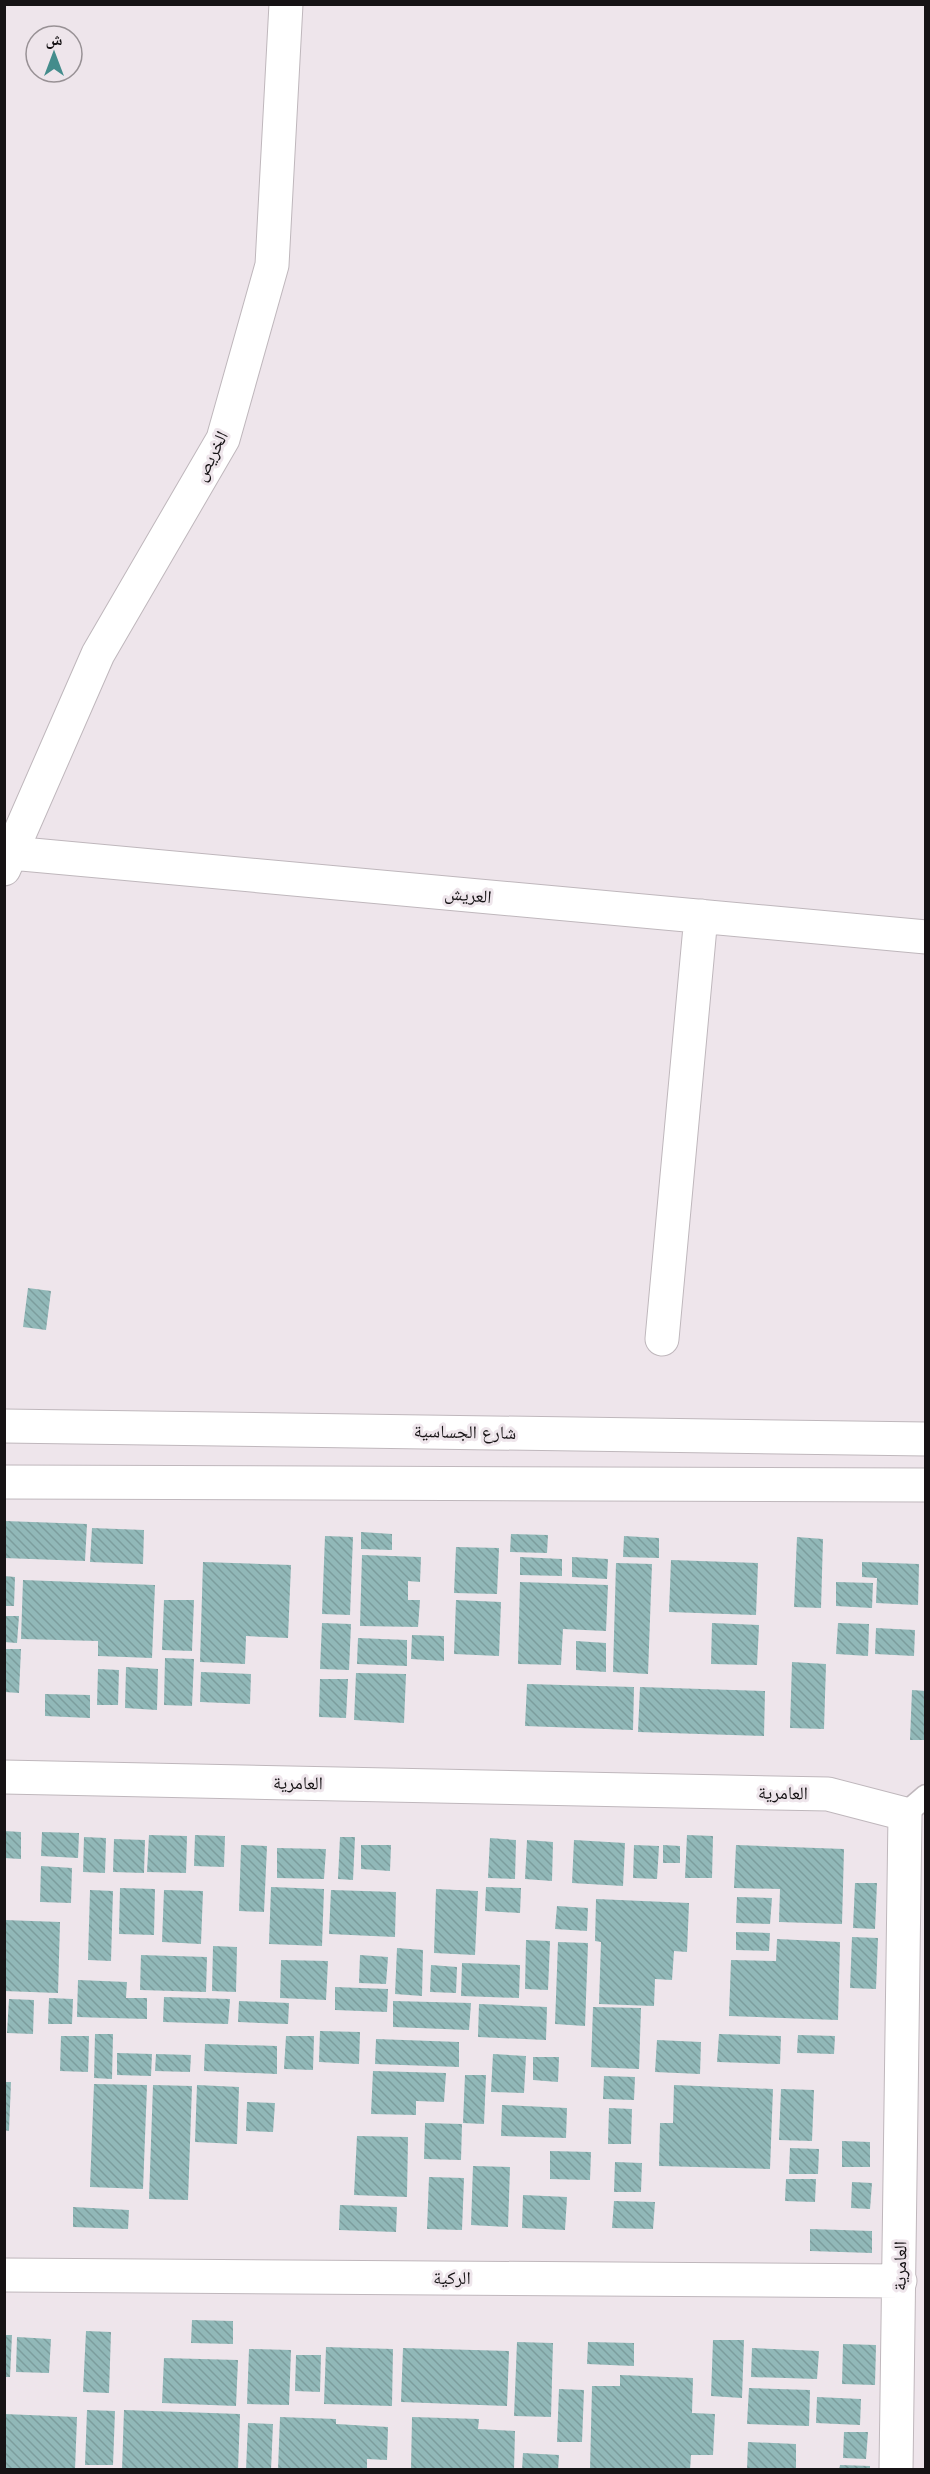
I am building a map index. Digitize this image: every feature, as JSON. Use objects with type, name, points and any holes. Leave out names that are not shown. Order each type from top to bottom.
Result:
[{"type":"street","name":"الخريص","points":[[8,861],[98,654],[223,440],[272,265],[286,4]]},
{"type":"street","name":"العريش","points":[[8,861],[701,916],[926,937]]},
{"type":"street","points":[[662,1339],[701,916]]},
{"type":"street","name":"شارع الجساسية","points":[[4,1426],[926,1439]]},
{"type":"street","points":[[4,1482],[926,1485]]},
{"type":"street","name":"العامرية","points":[[4,1777],[828,1794],[915,1805],[896,2469]]},
{"type":"street","name":"الركية","points":[[4,2275],[900,2281]]},
{"type":"building","points":[[28,1288],[51,1291],[46,1330],[23,1327]]},
{"type":"building","points":[[5,1521],[87,1524],[85,1561],[4,1558]]},
{"type":"building","points":[[92,1528],[144,1530],[143,1564],[90,1562]]},
{"type":"building","points":[[361,1532],[392,1534],[392,1550],[361,1549]]},
{"type":"building","points":[[511,1534],[548,1535],[547,1553],[510,1552]]},
{"type":"building","points":[[325,1536],[353,1537],[350,1615],[322,1614]]},
{"type":"building","points":[[624,1536],[659,1538],[659,1558],[623,1557]]},
{"type":"building","points":[[797,1537],[823,1539],[821,1608],[794,1607]]},
{"type":"building","points":[[456,1547],[499,1548],[497,1594],[454,1593]]},
{"type":"building","points":[[362,1555],[421,1557],[420,1582],[408,1581],[408,1600],[420,1600],[418,1627],[360,1626]]},
{"type":"building","points":[[520,1557],[562,1559],[562,1576],[520,1575]]},
{"type":"building","points":[[572,1557],[608,1559],[607,1579],[572,1577]]},
{"type":"building","points":[[671,1560],[758,1563],[756,1615],[669,1612]]},
{"type":"building","points":[[203,1562],[291,1565],[288,1638],[246,1636],[245,1664],[200,1662]]},
{"type":"building","points":[[862,1562],[919,1564],[918,1605],[876,1603],[877,1578],[862,1577]]},
{"type":"building","points":[[616,1563],[652,1564],[648,1674],[613,1672]]},
{"type":"building","points":[[4,1576],[15,1577],[14,1606],[4,1606]]},
{"type":"building","points":[[23,1580],[155,1585],[152,1658],[98,1656],[98,1641],[21,1639]]},
{"type":"building","points":[[520,1582],[608,1585],[606,1631],[563,1629],[561,1665],[518,1664]]},
{"type":"building","points":[[836,1582],[873,1583],[872,1608],[836,1606]]},
{"type":"building","points":[[164,1600],[194,1600],[192,1651],[162,1650]]},
{"type":"building","points":[[456,1600],[501,1602],[499,1656],[454,1654]]},
{"type":"building","points":[[4,1616],[19,1616],[17,1643],[4,1642]]},
{"type":"building","points":[[322,1623],[351,1624],[349,1670],[320,1669]]},
{"type":"building","points":[[712,1623],[759,1625],[757,1665],[711,1664]]},
{"type":"building","points":[[838,1623],[869,1624],[868,1656],[836,1654]]},
{"type":"building","points":[[876,1628],[915,1630],[914,1656],[875,1654]]},
{"type":"building","points":[[412,1635],[444,1636],[444,1661],[411,1659]]},
{"type":"building","points":[[358,1638],[407,1640],[407,1666],[357,1664]]},
{"type":"building","points":[[576,1641],[606,1643],[606,1672],[576,1670]]},
{"type":"building","points":[[5,1649],[21,1649],[19,1693],[5,1692]]},
{"type":"building","points":[[165,1658],[194,1659],[192,1706],[164,1705]]},
{"type":"building","points":[[792,1662],[826,1664],[824,1729],[790,1728]]},
{"type":"building","points":[[126,1667],[158,1669],[157,1710],[125,1708]]},
{"type":"building","points":[[98,1669],[119,1670],[118,1705],[97,1705]]},
{"type":"building","points":[[201,1672],[251,1674],[250,1704],[200,1702]]},
{"type":"building","points":[[356,1673],[406,1674],[404,1723],[354,1720]]},
{"type":"building","points":[[320,1679],[348,1679],[346,1718],[319,1717]]},
{"type":"building","points":[[527,1684],[634,1687],[633,1730],[525,1726]]},
{"type":"building","points":[[640,1687],[765,1691],[764,1736],[638,1732]]},
{"type":"building","points":[[912,1690],[926,1691],[926,1740],[910,1740]]},
{"type":"building","points":[[45,1694],[90,1695],[90,1718],[45,1716]]},
{"type":"building","points":[[4,1831],[21,1832],[21,1859],[4,1858]]},
{"type":"building","points":[[42,1832],[79,1833],[78,1858],[41,1856]]},
{"type":"building","points":[[149,1835],[187,1836],[186,1873],[147,1872]]},
{"type":"building","points":[[195,1835],[225,1836],[224,1867],[194,1866]]},
{"type":"building","points":[[687,1835],[713,1836],[712,1878],[685,1878]]},
{"type":"building","points":[[84,1837],[106,1838],[105,1873],[83,1872]]},
{"type":"building","points":[[340,1837],[355,1837],[353,1880],[338,1879]]},
{"type":"building","points":[[490,1838],[516,1840],[515,1879],[488,1878]]},
{"type":"building","points":[[114,1839],[145,1840],[144,1873],[113,1872]]},
{"type":"building","points":[[527,1840],[553,1842],[552,1881],[525,1879]]},
{"type":"building","points":[[574,1840],[625,1843],[623,1886],[572,1883]]},
{"type":"building","points":[[241,1845],[267,1846],[264,1912],[239,1911]]},
{"type":"building","points":[[361,1845],[391,1845],[390,1871],[361,1869]]},
{"type":"building","points":[[634,1845],[659,1846],[657,1879],[633,1878]]},
{"type":"building","points":[[663,1845],[680,1846],[680,1863],[663,1863]]},
{"type":"building","points":[[736,1845],[844,1849],[842,1924],[779,1922],[780,1889],[734,1888]]},
{"type":"building","points":[[277,1848],[326,1849],[324,1879],[277,1878]]},
{"type":"building","points":[[41,1866],[72,1868],[71,1903],[40,1902]]},
{"type":"building","points":[[855,1883],[877,1883],[875,1929],[853,1928]]},
{"type":"building","points":[[271,1887],[324,1889],[322,1946],[269,1944]]},
{"type":"building","points":[[486,1887],[521,1888],[520,1913],[485,1911]]},
{"type":"building","points":[[120,1888],[155,1889],[154,1935],[119,1934]]},
{"type":"building","points":[[436,1889],[478,1891],[475,1955],[434,1953]]},
{"type":"building","points":[[90,1890],[113,1891],[111,1961],[88,1960]]},
{"type":"building","points":[[164,1890],[203,1891],[201,1944],[162,1942]]},
{"type":"building","points":[[331,1890],[396,1892],[395,1937],[329,1934]]},
{"type":"building","points":[[737,1897],[772,1898],[770,1924],[736,1923]]},
{"type":"building","points":[[596,1899],[689,1903],[687,1952],[674,1951],[672,1980],[655,1979],[654,2006],[599,2004],[601,1942],[595,1941]]},
{"type":"building","points":[[557,1906],[588,1908],[587,1931],[555,1929]]},
{"type":"building","points":[[4,1920],[60,1922],[58,1993],[4,1991]]},
{"type":"building","points":[[736,1932],[770,1933],[769,1951],[736,1950]]},
{"type":"building","points":[[852,1937],[878,1938],[876,1989],[850,1988]]},
{"type":"building","points":[[777,1939],[840,1942],[838,2020],[729,2016],[731,1960],[776,1961]]},
{"type":"building","points":[[526,1940],[550,1941],[548,1990],[525,1989]]},
{"type":"building","points":[[558,1942],[588,1943],[585,2026],[555,2024]]},
{"type":"building","points":[[213,1946],[237,1947],[236,1992],[212,1991]]},
{"type":"building","points":[[397,1948],[423,1950],[422,1996],[395,1994]]},
{"type":"building","points":[[141,1955],[207,1957],[206,1992],[140,1990]]},
{"type":"building","points":[[360,1955],[388,1957],[386,1984],[359,1983]]},
{"type":"building","points":[[281,1960],[328,1961],[326,2000],[280,1998]]},
{"type":"building","points":[[462,1963],[520,1965],[519,1998],[461,1996]]},
{"type":"building","points":[[431,1965],[457,1967],[456,1993],[430,1992]]},
{"type":"building","points":[[78,1980],[127,1982],[126,1998],[147,1998],[147,2019],[77,2017]]},
{"type":"building","points":[[335,1987],[388,1989],[387,2012],[335,2010]]},
{"type":"building","points":[[164,1997],[230,1999],[228,2024],[163,2022]]},
{"type":"building","points":[[49,1998],[73,1999],[72,2024],[48,2024]]},
{"type":"building","points":[[9,1999],[34,2000],[33,2034],[7,2033]]},
{"type":"building","points":[[239,2001],[289,2003],[288,2024],[238,2022]]},
{"type":"building","points":[[393,2001],[471,2003],[469,2030],[393,2027]]},
{"type":"building","points":[[479,2004],[547,2007],[546,2040],[478,2037]]},
{"type":"building","points":[[593,2007],[641,2008],[639,2069],[591,2067]]},
{"type":"building","points":[[320,2031],[360,2032],[359,2064],[319,2062]]},
{"type":"building","points":[[95,2034],[113,2034],[112,2079],[94,2078]]},
{"type":"building","points":[[719,2034],[781,2036],[780,2064],[717,2062]]},
{"type":"building","points":[[798,2035],[835,2036],[834,2054],[797,2053]]},
{"type":"building","points":[[61,2036],[89,2036],[88,2072],[60,2071]]},
{"type":"building","points":[[286,2036],[314,2036],[313,2070],[284,2069]]},
{"type":"building","points":[[376,2039],[459,2042],[459,2067],[375,2064]]},
{"type":"building","points":[[657,2040],[701,2042],[700,2074],[655,2072]]},
{"type":"building","points":[[205,2044],[277,2046],[277,2074],[204,2071]]},
{"type":"building","points":[[117,2053],[152,2054],[151,2076],[117,2075]]},
{"type":"building","points":[[156,2054],[191,2055],[190,2072],[155,2071]]},
{"type":"building","points":[[493,2054],[526,2056],[524,2093],[491,2092]]},
{"type":"building","points":[[533,2057],[559,2057],[558,2082],[533,2080]]},
{"type":"building","points":[[373,2071],[446,2073],[444,2102],[416,2101],[416,2115],[371,2114]]},
{"type":"building","points":[[465,2075],[486,2075],[484,2124],[463,2123]]},
{"type":"building","points":[[604,2076],[635,2077],[634,2100],[603,2099]]},
{"type":"building","points":[[4,2082],[11,2082],[9,2131],[4,2130]]},
{"type":"building","points":[[94,2084],[147,2085],[143,2189],[90,2187]]},
{"type":"building","points":[[153,2085],[192,2086],[188,2200],[149,2199]]},
{"type":"building","points":[[197,2085],[239,2087],[237,2144],[195,2142]]},
{"type":"building","points":[[674,2085],[773,2089],[770,2169],[659,2166],[660,2123],[673,2123]]},
{"type":"building","points":[[781,2089],[814,2090],[812,2141],[779,2140]]},
{"type":"building","points":[[247,2102],[275,2103],[273,2132],[246,2131]]},
{"type":"building","points":[[502,2105],[567,2108],[566,2138],[501,2136]]},
{"type":"building","points":[[609,2108],[632,2109],[631,2144],[608,2144]]},
{"type":"building","points":[[425,2123],[462,2124],[461,2160],[424,2159]]},
{"type":"building","points":[[357,2136],[408,2137],[407,2197],[354,2195]]},
{"type":"building","points":[[842,2141],[870,2142],[870,2167],[842,2167]]},
{"type":"building","points":[[790,2148],[819,2149],[818,2174],[789,2174]]},
{"type":"building","points":[[550,2151],[591,2152],[590,2180],[550,2179]]},
{"type":"building","points":[[615,2162],[642,2163],[641,2192],[614,2192]]},
{"type":"building","points":[[473,2166],[510,2167],[508,2227],[471,2225]]},
{"type":"building","points":[[429,2177],[464,2178],[462,2230],[427,2229]]},
{"type":"building","points":[[786,2179],[816,2179],[815,2202],[785,2201]]},
{"type":"building","points":[[852,2182],[872,2183],[870,2209],[851,2208]]},
{"type":"building","points":[[523,2195],[567,2197],[565,2230],[522,2228]]},
{"type":"building","points":[[614,2201],[655,2202],[653,2229],[612,2228]]},
{"type":"building","points":[[340,2205],[397,2207],[396,2232],[339,2230]]},
{"type":"building","points":[[73,2207],[129,2210],[128,2229],[73,2227]]},
{"type":"building","points":[[810,2229],[872,2231],[872,2253],[810,2251]]},
{"type":"building","points":[[192,2320],[233,2321],[233,2344],[191,2343]]},
{"type":"building","points":[[86,2331],[111,2332],[109,2393],[83,2392]]},
{"type":"building","points":[[4,2335],[12,2335],[10,2377],[4,2377]]},
{"type":"building","points":[[17,2337],[51,2339],[49,2373],[16,2372]]},
{"type":"building","points":[[713,2340],[744,2340],[742,2398],[711,2396]]},
{"type":"building","points":[[517,2342],[553,2343],[551,2417],[514,2416]]},
{"type":"building","points":[[588,2342],[634,2343],[634,2366],[587,2364]]},
{"type":"building","points":[[843,2344],[876,2345],[875,2385],[842,2384]]},
{"type":"building","points":[[326,2347],[393,2349],[392,2406],[324,2404]]},
{"type":"building","points":[[403,2348],[509,2351],[507,2406],[401,2402]]},
{"type":"building","points":[[752,2348],[819,2351],[817,2379],[751,2377]]},
{"type":"building","points":[[249,2349],[291,2350],[289,2405],[247,2404]]},
{"type":"building","points":[[296,2355],[321,2355],[320,2392],[295,2391]]},
{"type":"building","points":[[164,2358],[238,2360],[236,2406],[162,2403]]},
{"type":"building","points":[[620,2375],[693,2378],[692,2413],[715,2414],[713,2455],[691,2455],[690,2470],[590,2470],[592,2386],[620,2386]]},
{"type":"building","points":[[749,2388],[810,2390],[809,2426],[747,2424]]},
{"type":"building","points":[[559,2389],[584,2390],[582,2442],[557,2442]]},
{"type":"building","points":[[817,2397],[861,2399],[860,2425],[816,2423]]},
{"type":"building","points":[[87,2410],[115,2411],[113,2465],[85,2465]]},
{"type":"building","points":[[124,2410],[240,2414],[238,2470],[122,2470]]},
{"type":"building","points":[[4,2414],[77,2417],[75,2470],[4,2470]]},
{"type":"building","points":[[280,2417],[336,2419],[336,2424],[388,2427],[387,2460],[367,2459],[367,2470],[278,2470]]},
{"type":"building","points":[[412,2417],[479,2419],[478,2429],[515,2431],[514,2470],[411,2470]]},
{"type":"building","points":[[248,2423],[273,2424],[271,2470],[246,2470]]},
{"type":"building","points":[[844,2432],[868,2432],[866,2459],[843,2458]]},
{"type":"building","points":[[748,2442],[796,2444],[796,2470],[747,2470]]},
{"type":"building","points":[[523,2453],[559,2455],[558,2470],[522,2470]]},
{"type":"building","points":[[840,2465],[870,2466],[870,2470],[839,2470]]}]
